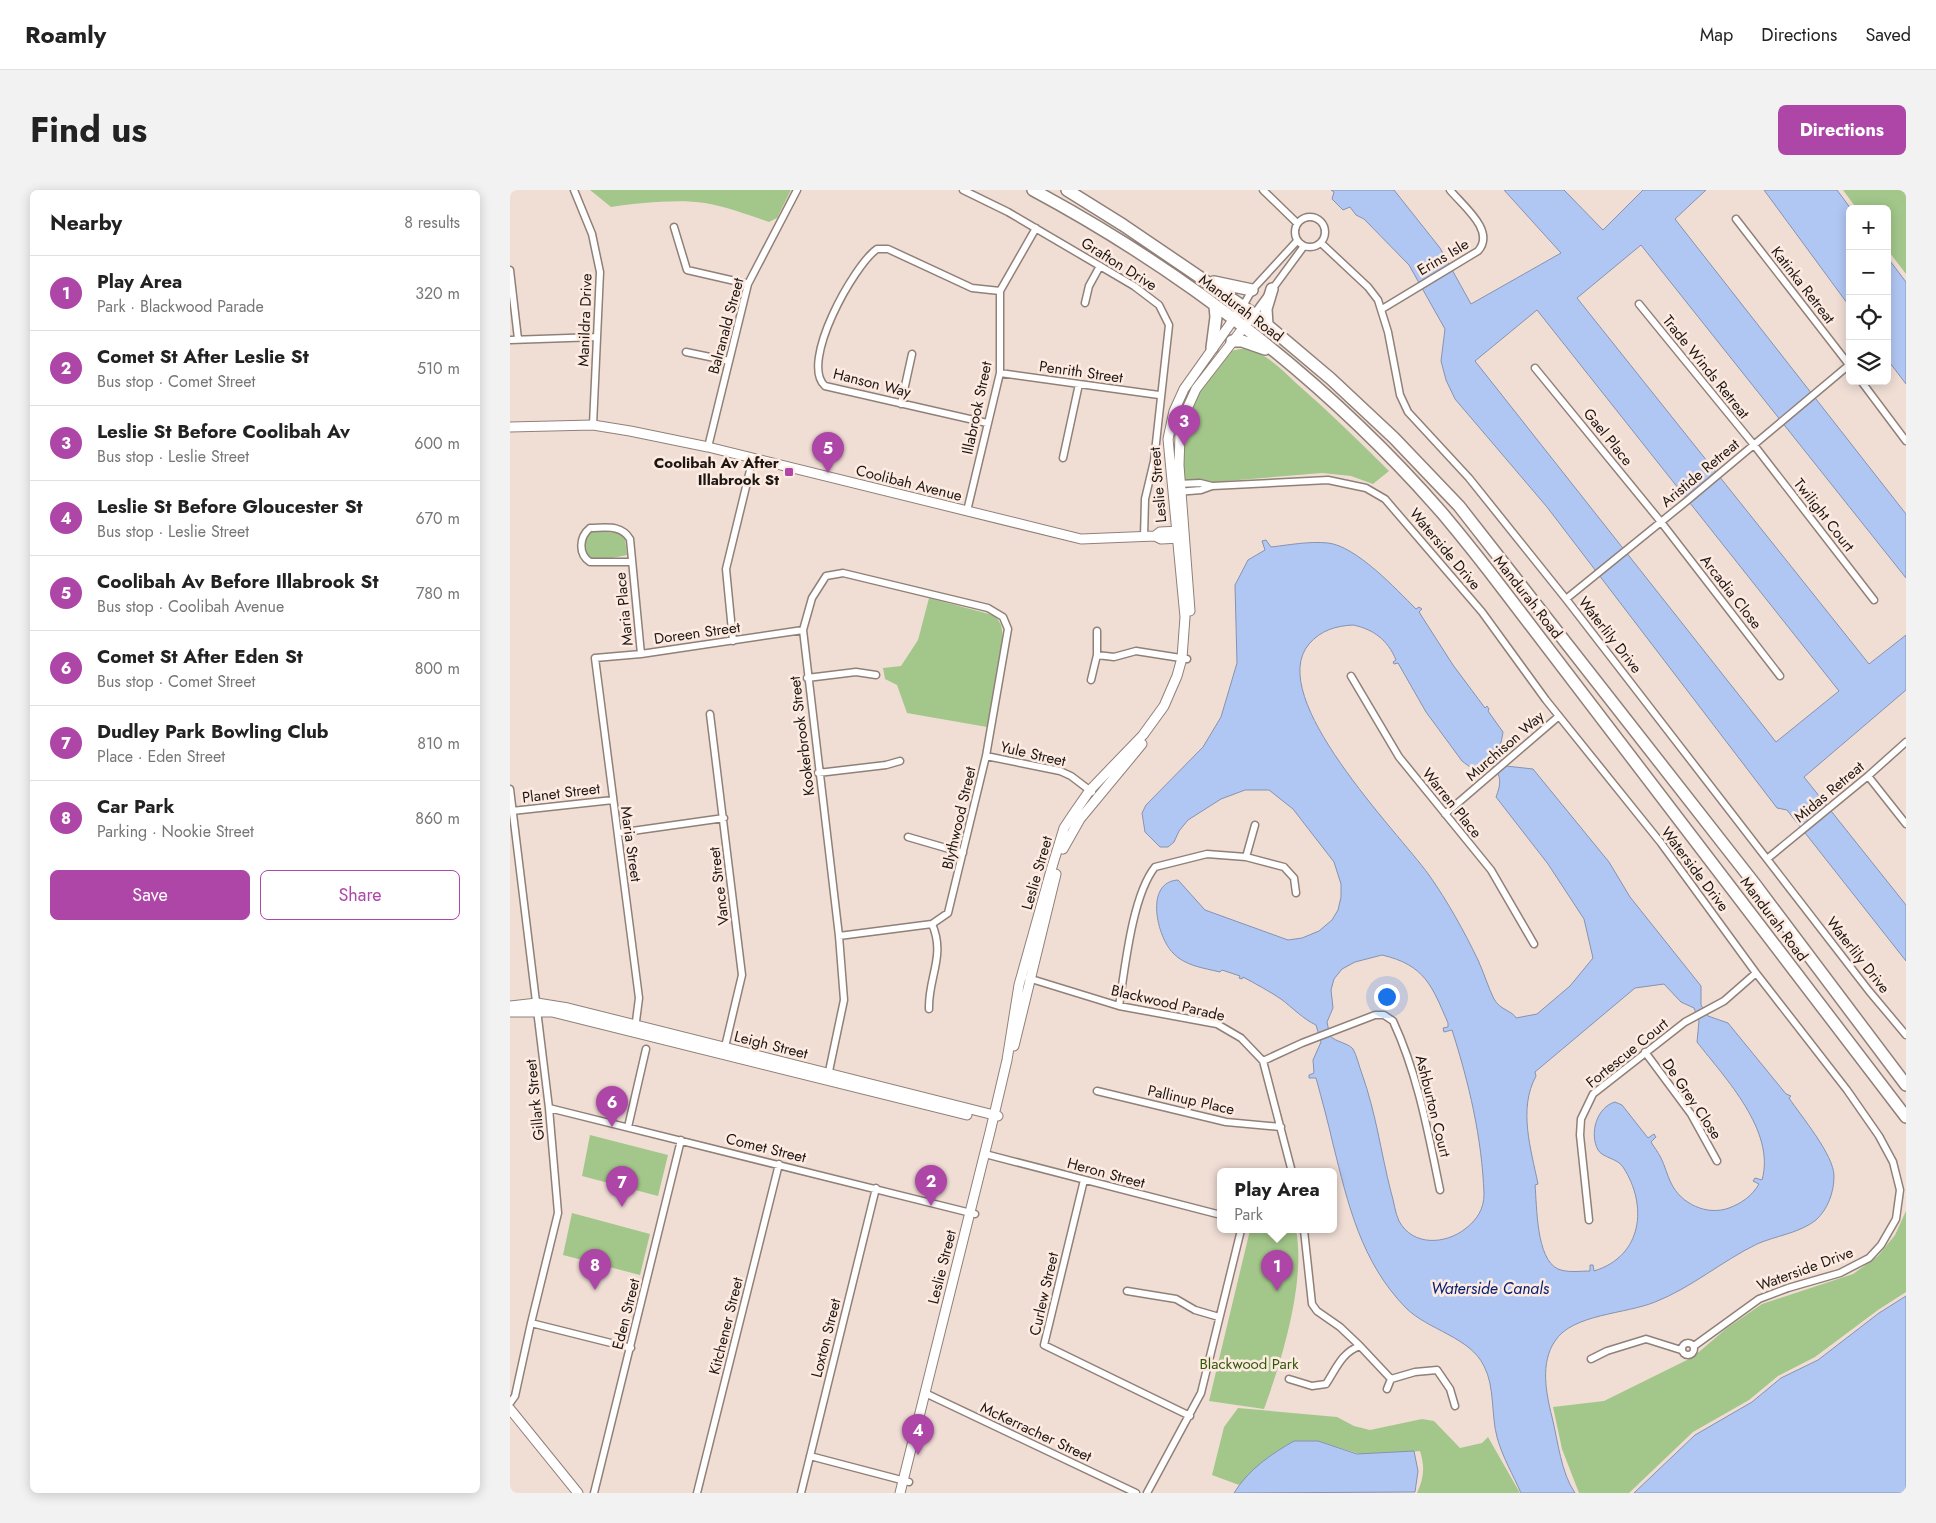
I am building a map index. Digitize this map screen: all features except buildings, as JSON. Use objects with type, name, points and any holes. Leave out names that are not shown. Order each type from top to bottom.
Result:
[{"type":"highway","name":"Mandurah Road","points":[[1033,190],[1159,267],[1239,323],[1359,427],[1412,481],[1466,542],[1906,1117]]},
{"type":"highway","name":"Mandurah Road","points":[[1066,190],[1254,314],[1330,379],[1394,438],[1459,506],[1754,883],[1906,1084]]},
{"type":"highway","points":[[1205,280],[1252,290]]},
{"type":"highway","points":[[1267,325],[1266,309],[1272,289]]},
{"type":"highway","points":[[1212,348],[1216,306]]},
{"type":"highway","points":[[1232,341],[1252,344],[1276,354]]},
{"type":"street","name":"Manildra Drive","points":[[574,190],[592,234],[600,272],[593,426]]},
{"type":"street","name":"Balranald Street","points":[[708,447],[748,284],[797,190]]},
{"type":"street","name":"Grafton Drive","points":[[963,190],[1036,228],[1100,266],[1159,305],[1169,325],[1166,365],[1159,395],[1154,461],[1145,499],[1144,537]]},
{"type":"street","points":[[1263,190],[1297,223]]},
{"type":"street","name":"Erins Isle","points":[[1382,309],[1478,251],[1484,244],[1484,235],[1478,222],[1450,190]]},
{"type":"street","points":[[1308,217],[1320,220],[1326,232],[1321,243],[1315,247],[1304,246],[1297,241],[1295,229],[1297,223],[1308,217]]},
{"type":"street","name":"Katinka Retreat","points":[[1736,219],[1846,361]]},
{"type":"street","points":[[674,227],[687,270],[748,284]]},
{"type":"street","name":"Illabrook Street","points":[[967,511],[1000,373],[1000,291],[1036,228]]},
{"type":"street","points":[[1243,306],[1252,290],[1297,241]]},
{"type":"street","name":"Waterlily Drive","points":[[1321,243],[1368,287],[1382,309],[1400,395],[1408,412],[1469,478],[1566,599],[1869,991],[1906,1035]]},
{"type":"street","points":[[1254,314],[1304,246]]},
{"type":"street","name":"Hanson Way","points":[[987,424],[825,386],[819,377],[819,364],[828,325],[836,306],[868,257],[877,249],[888,249],[972,288],[1000,291]]},
{"type":"street","points":[[1085,304],[1089,286],[1100,266]]},
{"type":"street","points":[[510,270],[518,339]]},
{"type":"street","name":"Trade Winds Retreat","points":[[1639,304],[1754,445]]},
{"type":"street","name":"Leslie Street","points":[[900,1493],[906,1481],[973,1213],[1025,979],[1064,828],[1144,735],[1164,706],[1184,658],[1185,617],[1178,488],[1179,450],[1187,409],[1196,389],[1232,341],[1243,306]]},
{"type":"street","name":"Leslie Street","points":[[1178,488],[1168,448],[1174,411],[1184,389],[1212,348],[1239,323],[1254,314]]},
{"type":"street","points":[[510,340],[597,336]]},
{"type":"street","points":[[686,352],[729,361]]},
{"type":"street","points":[[901,404],[912,354]]},
{"type":"street","name":"Aristide Retreat","points":[[1566,599],[1846,367]]},
{"type":"street","name":"Gael Place","points":[[1535,368],[1661,522]]},
{"type":"street","name":"Penrith Street","points":[[1000,373],[1159,395]]},
{"type":"street","points":[[1063,458],[1079,384]]},
{"type":"street","points":[[1864,385],[1906,441]]},
{"type":"street","name":"Coolibah Avenue","points":[[510,427],[593,426],[708,447],[1081,539],[1144,537],[1155,536],[1160,532],[1180,534]]},
{"type":"street","name":"Twilight Court","points":[[1754,445],[1874,600]]},
{"type":"street","points":[[733,641],[726,569],[753,458]]},
{"type":"street","name":"Waterside Drive","points":[[1178,488],[1200,483],[1212,486],[1328,480],[1366,488],[1385,499],[1482,612],[1559,716],[1661,843],[1756,974],[1847,1090],[1879,1136],[1896,1170],[1900,1203],[1896,1219],[1890,1233],[1869,1258],[1846,1271],[1788,1288],[1759,1299],[1694,1346],[1686,1343],[1682,1350],[1646,1339],[1607,1351],[1590,1359]]},
{"type":"street","name":"Arcadia Close","points":[[1661,522],[1780,676]]},
{"type":"street","name":"Maria Place","points":[[632,562],[621,561],[599,564],[590,562],[582,552],[581,542],[584,533],[590,528],[621,530],[630,539],[641,654]]},
{"type":"street","name":"Kookerbrook Street","points":[[827,1077],[844,1000],[839,936],[818,773],[803,630],[812,598],[826,576],[844,573],[988,608],[1003,616]]},
{"type":"street","name":"Blythwood Street","points":[[932,924],[948,913],[986,756],[1008,629],[1003,616]]},
{"type":"street","name":"Doreen Street","points":[[594,658],[641,654],[803,630]]},
{"type":"street","points":[[1091,680],[1097,655],[1097,631]]},
{"type":"street","points":[[1097,655],[1114,657],[1136,651],[1184,658]]},
{"type":"street","name":"Maria Street","points":[[594,658],[639,998],[634,1029]]},
{"type":"street","points":[[807,678],[856,672],[876,675]]},
{"type":"street","name":"Warren Place","points":[[1351,676],[1399,757],[1491,870],[1534,944]]},
{"type":"street","name":"Vance Street","points":[[710,714],[742,976],[724,1051]]},
{"type":"street","name":"Murchison Way","points":[[1445,814],[1559,716]]},
{"type":"street","name":"Midas Retreat","points":[[1767,859],[1868,776],[1906,742]]},
{"type":"street","name":"Yule Street","points":[[986,756],[1060,771],[1071,776],[1094,794]]},
{"type":"street","points":[[818,773],[886,765],[900,761]]},
{"type":"street","points":[[1868,776],[1906,824]]},
{"type":"street","name":"Gillark Street","points":[[510,789],[550,1108],[558,1213],[515,1396],[510,1403]]},
{"type":"street","name":"Planet Street","points":[[512,811],[613,800]]},
{"type":"street","points":[[618,833],[724,818]]},
{"type":"street","points":[[1246,857],[1255,825]]},
{"type":"street","points":[[908,838],[963,853]]},
{"type":"street","points":[[1119,1006],[1132,932],[1144,886],[1155,867],[1208,854],[1246,857],[1284,867],[1294,878],[1296,893]]},
{"type":"street","points":[[839,936],[932,924],[938,938],[939,952],[929,994],[929,1009]]},
{"type":"street","name":"Fortescue Court","points":[[1589,1220],[1580,1135],[1582,1119],[1593,1094],[1685,1022],[1724,1001],[1756,974]]},
{"type":"street","name":"Blackwood Parade","points":[[1025,979],[1119,1006],[1217,1024],[1241,1038],[1263,1061],[1291,1168]]},
{"type":"street","points":[[510,1006],[537,1006]]},
{"type":"street","points":[[510,1012],[537,1006]]},
{"type":"street","name":"Leigh Street","points":[[537,1006],[995,1118]]},
{"type":"street","name":"Ashburton Court","points":[[1263,1061],[1302,1043],[1375,1015],[1384,1015],[1392,1021],[1408,1052],[1422,1102],[1440,1190]]},
{"type":"street","points":[[628,1127],[646,1049]]},
{"type":"street","name":"De Grey Close","points":[[1645,1052],[1691,1114],[1717,1160]]},
{"type":"street","name":"Pallinup Place","points":[[1097,1091],[1226,1122],[1281,1127]]},
{"type":"street","name":"Comet Street","points":[[550,1108],[973,1213]]},
{"type":"street","name":"Eden Street","points":[[594,1493],[681,1140]]},
{"type":"street","name":"Heron Street","points":[[987,1155],[1217,1214]]},
{"type":"street","name":"Kitchener Street","points":[[698,1493],[779,1164]]},
{"type":"street","name":"Curlew Street","points":[[1084,1180],[1044,1345],[1190,1416]]},
{"type":"street","name":"Loxton Street","points":[[801,1493],[876,1188]]},
{"type":"street","points":[[1147,1493],[1202,1393],[1240,1233]]},
{"type":"street","points":[[1304,1233],[1308,1290],[1312,1304],[1317,1311],[1340,1327],[1392,1379]]},
{"type":"street","points":[[1127,1290],[1176,1299],[1195,1310],[1219,1317]]},
{"type":"street","points":[[531,1323],[631,1348]]},
{"type":"street","points":[[1289,1379],[1312,1386],[1326,1384],[1343,1356],[1351,1349],[1360,1346]]},
{"type":"street","points":[[1386,1389],[1392,1379],[1415,1372],[1437,1370],[1450,1389],[1455,1406]]},
{"type":"street","name":"McKerracher Street","points":[[928,1394],[1136,1493]]},
{"type":"street","points":[[510,1409],[578,1493]]},
{"type":"street","points":[[810,1456],[906,1481]]},
{"type":"street","name":"Leslie Street","points":[[906,1481],[906,1493]]},
{"type":"green space","points":[[590,190],[791,190],[777,218],[769,222],[738,211],[705,203],[683,201],[658,202],[611,207]]},
{"type":"green space","points":[[1843,190],[1906,190],[1906,274],[1891,254],[1891,205],[1854,205]]},
{"type":"green space","points":[[1246,348],[1267,358],[1279,368],[1332,415],[1389,471],[1373,484],[1351,476],[1322,473],[1214,482],[1186,481],[1183,468],[1184,438],[1186,424],[1196,398],[1230,351]]},
{"type":"green space","points":[[591,531],[620,533],[625,539],[627,555],[602,560],[590,559],[584,545]]},
{"type":"green space","points":[[929,598],[993,615],[1000,623],[1002,640],[987,727],[907,713],[897,685],[885,679],[883,668],[901,666],[918,640]]},
{"type":"green space","points":[[590,1135],[668,1155],[658,1196],[582,1176]]},
{"type":"green space","points":[[1906,1211],[1906,1292],[1878,1310],[1815,1357],[1778,1376],[1749,1400],[1693,1432],[1629,1493],[1579,1493],[1562,1449],[1553,1407],[1604,1401],[1693,1357],[1727,1328],[1762,1304],[1853,1274],[1878,1256],[1895,1235]]},
{"type":"green space","points":[[572,1213],[650,1234],[640,1275],[563,1255]]},
{"type":"green space","name":"Blackwood Park","points":[[1249,1233],[1296,1233],[1298,1273],[1295,1296],[1285,1344],[1264,1409],[1209,1401]]},
{"type":"green space","points":[[1238,1408],[1337,1417],[1354,1426],[1370,1430],[1422,1419],[1434,1421],[1460,1448],[1482,1443],[1488,1437],[1520,1493],[1417,1493],[1423,1472],[1420,1451],[1366,1456],[1318,1441],[1263,1462],[1239,1485],[1212,1475],[1224,1427]]},
{"type":"water","points":[[1331,190],[1394,190],[1440,248],[1471,304],[1561,253],[1504,190],[1564,190],[1603,230],[1643,190],[1706,190],[1675,219],[1906,514],[1906,578],[1641,245],[1577,298],[1869,664],[1906,635],[1906,690],[1804,777],[1906,905],[1906,961],[1787,810],[1777,808],[1547,507],[1455,399],[1446,380],[1441,361],[1445,329],[1409,265],[1350,207],[1343,210],[1332,199],[1334,192]],"holes":[[[1537,310],[1839,691],[1776,742],[1475,361]]]},
{"type":"water","points":[[1764,190],[1837,190],[1848,205],[1846,205],[1846,302]]},
{"type":"water","points":[[1891,262],[1906,282],[1906,384],[1891,364]]},
{"type":"water","name":"Waterside Canals","points":[[1266,540],[1271,547],[1314,542],[1339,546],[1363,560],[1416,609],[1419,607],[1422,609],[1419,612],[1453,665],[1485,708],[1487,706],[1488,711],[1503,732],[1500,753],[1506,766],[1533,769],[1609,862],[1630,897],[1701,986],[1701,1005],[1708,1016],[1728,1023],[1786,1094],[1791,1096],[1789,1098],[1809,1125],[1833,1167],[1834,1182],[1830,1200],[1820,1216],[1810,1224],[1757,1244],[1681,1289],[1655,1302],[1600,1316],[1574,1325],[1563,1332],[1555,1341],[1547,1359],[1546,1388],[1563,1466],[1575,1493],[1521,1493],[1499,1444],[1490,1383],[1478,1356],[1459,1341],[1415,1316],[1406,1308],[1391,1290],[1367,1252],[1344,1188],[1316,1078],[1309,1078],[1309,1075],[1314,1073],[1313,1060],[1321,1042],[1316,1025],[1302,1017],[1281,999],[1243,977],[1242,979],[1239,978],[1240,976],[1222,970],[1220,972],[1183,961],[1173,953],[1162,935],[1157,911],[1157,900],[1161,890],[1167,883],[1178,880],[1205,910],[1288,940],[1302,938],[1319,931],[1332,920],[1338,910],[1341,884],[1334,862],[1293,809],[1269,790],[1245,790],[1221,799],[1188,820],[1179,831],[1174,842],[1168,847],[1160,847],[1145,832],[1142,813],[1146,805],[1203,747],[1221,717],[1237,663],[1235,585],[1248,560],[1265,550],[1262,541]],"holes":[[[1353,625],[1367,629],[1379,636],[1389,647],[1396,660],[1393,662],[1394,664],[1398,663],[1426,712],[1462,761],[1470,767],[1492,765],[1498,773],[1500,780],[1496,797],[1548,864],[1584,919],[1593,958],[1570,986],[1537,1014],[1516,1018],[1497,1003],[1467,938],[1436,885],[1340,763],[1319,729],[1304,696],[1300,667],[1309,644],[1319,635],[1341,626]],[[1382,955],[1397,959],[1418,971],[1437,998],[1448,1023],[1448,1027],[1443,1028],[1444,1032],[1452,1030],[1474,1111],[1481,1152],[1484,1194],[1483,1205],[1473,1222],[1449,1238],[1439,1240],[1421,1239],[1405,1229],[1399,1221],[1387,1177],[1371,1103],[1356,1055],[1351,1047],[1330,1036],[1327,1022],[1333,1008],[1331,990],[1334,979],[1342,969],[1355,962]],[[1664,984],[1681,1002],[1694,1008],[1699,1021],[1697,1042],[1734,1089],[1755,1124],[1762,1143],[1764,1161],[1762,1180],[1755,1178],[1753,1181],[1759,1184],[1750,1196],[1729,1208],[1721,1210],[1704,1209],[1688,1202],[1681,1197],[1671,1183],[1661,1158],[1651,1142],[1656,1137],[1654,1134],[1648,1138],[1622,1105],[1615,1102],[1603,1109],[1599,1115],[1596,1122],[1595,1143],[1600,1153],[1623,1167],[1631,1182],[1636,1197],[1638,1213],[1636,1228],[1631,1242],[1623,1254],[1610,1264],[1594,1271],[1593,1265],[1590,1265],[1590,1271],[1558,1269],[1545,1255],[1537,1218],[1535,1185],[1538,1184],[1527,1115],[1528,1102],[1536,1076],[1535,1072],[1635,988]]]},
{"type":"water","points":[[1906,1296],[1906,1493],[1634,1493],[1695,1435],[1752,1402],[1781,1378],[1818,1360],[1879,1313]]},
{"type":"water","points":[[1294,1441],[1318,1441],[1357,1454],[1414,1451],[1418,1471],[1415,1492],[1234,1493],[1246,1477],[1261,1463]]},
{"type":"place","name":"Leslie St Before Coolibah Av","points":[[1184,446]]},
{"type":"place","name":"Coolibah Av After Illabrook St","points":[[789,472]]},
{"type":"place","name":"Coolibah Av Before Illabrook St","points":[[828,473]]},
{"type":"place","name":"Comet St After Eden St","points":[[612,1127]]},
{"type":"place","name":"Comet St After Leslie St","points":[[931,1206]]},
{"type":"place","name":"Dudley Park Bowling Club","points":[[622,1207]]},
{"type":"place","name":"Car Park","points":[[595,1290]]},
{"type":"place","name":"Play Area","points":[[1277,1291]]},
{"type":"place","name":"Leslie St Before Gloucester St","points":[[918,1455]]}]
